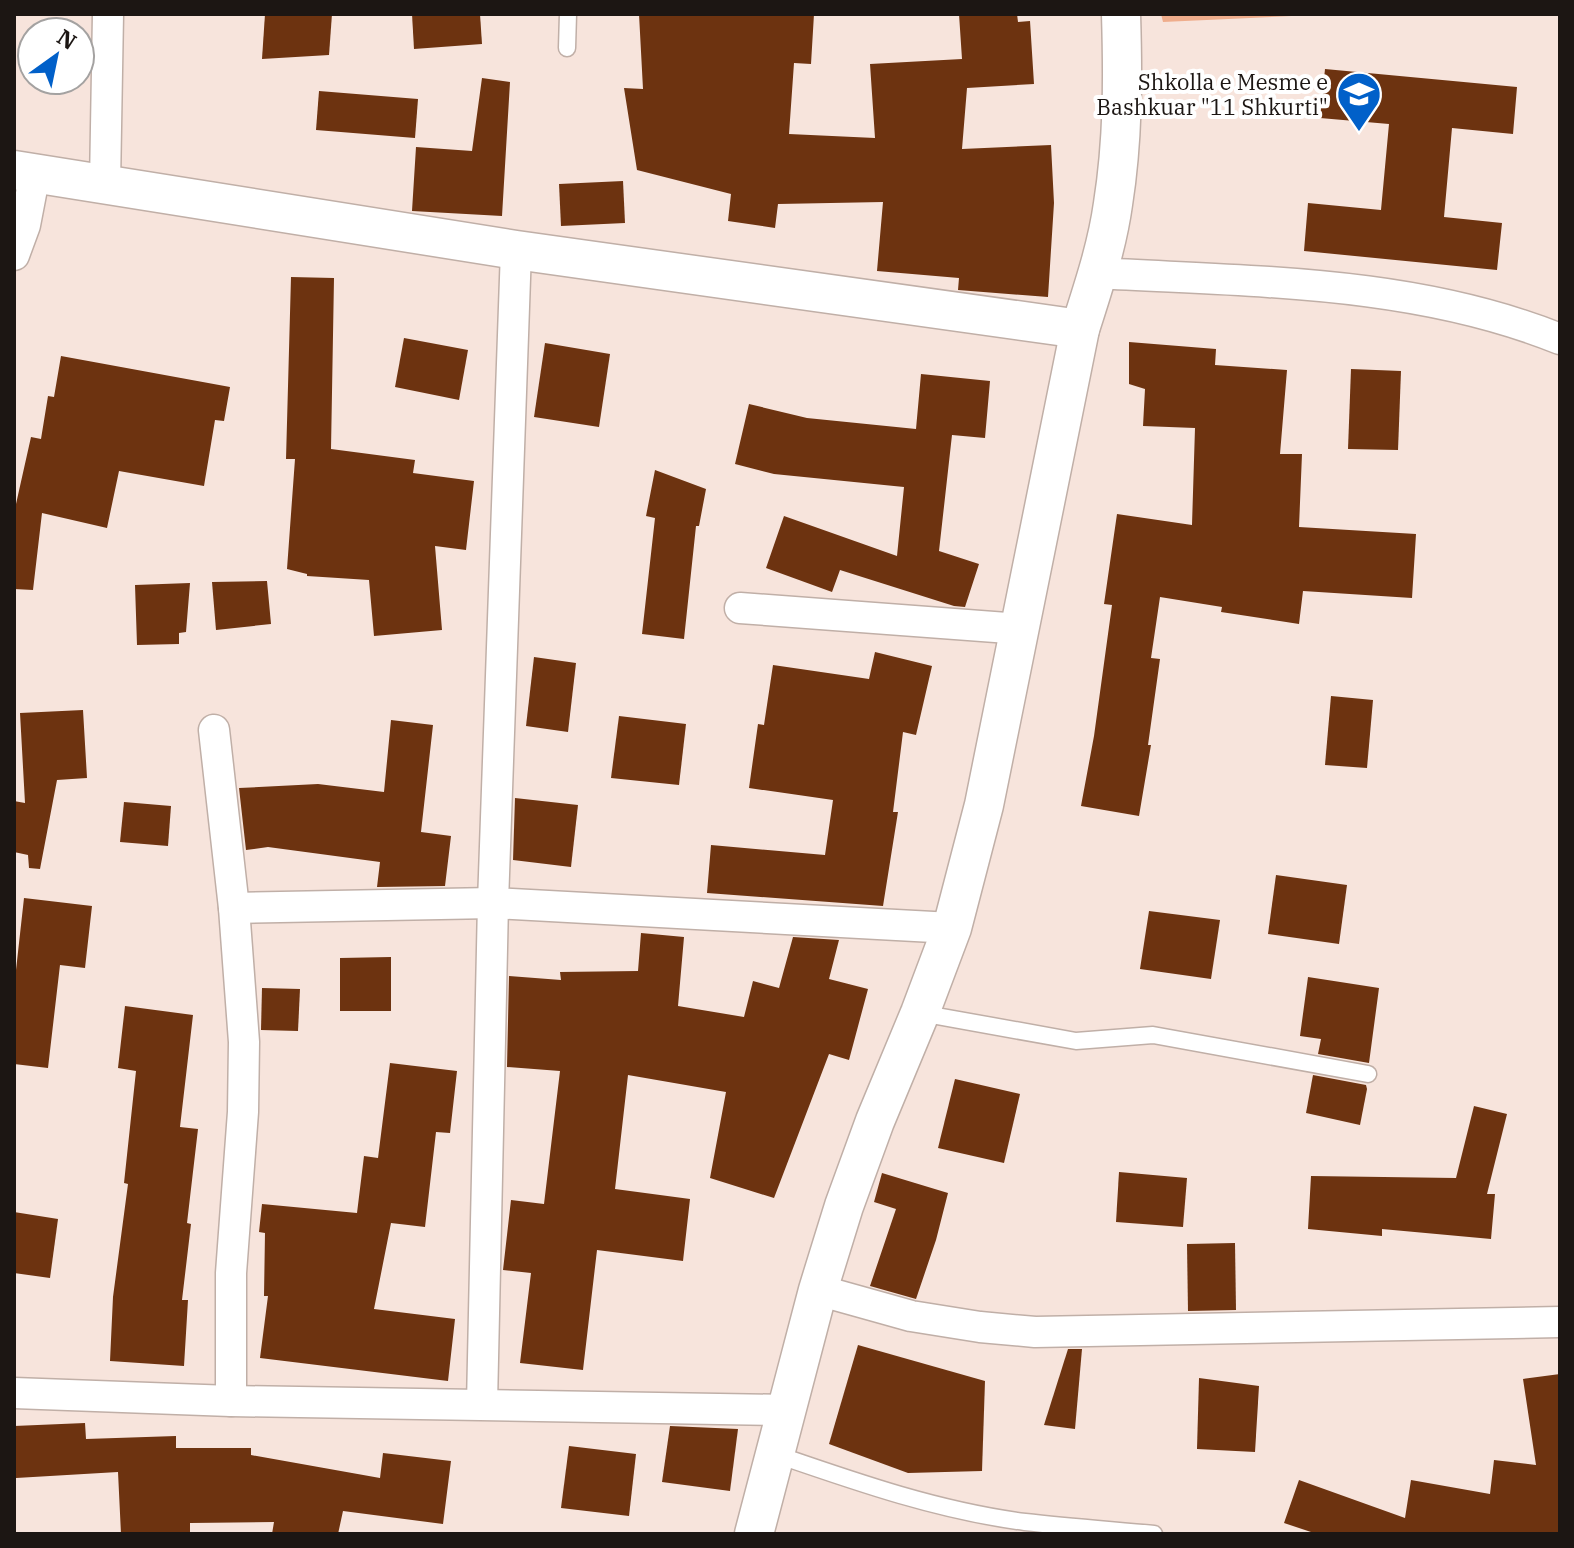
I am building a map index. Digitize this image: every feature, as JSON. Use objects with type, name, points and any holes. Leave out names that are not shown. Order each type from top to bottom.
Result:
[{"type":"street","points":[[105,184],[108,14]]},
{"type":"street","points":[[754,1534],[818,1290],[870,1135],[952,928],[984,805],[1080,329],[1113,205],[1122,108],[1121,14]]},
{"type":"street","points":[[14,255],[25,225],[25,172],[516,250],[1080,329]]},
{"type":"street","points":[[482,1404],[493,903],[516,250]]},
{"type":"street","points":[[1097,273],[1386,292],[1461,306],[1526,325],[1560,339]]},
{"type":"street","points":[[740,608],[1021,629]]},
{"type":"street","points":[[214,730],[234,908],[244,1042],[243,1112],[231,1273],[231,1401]]},
{"type":"street","points":[[234,908],[493,903],[952,928]]},
{"type":"street","points":[[818,1290],[911,1316],[1035,1332],[1560,1322]]},
{"type":"street","points":[[14,1393],[231,1401],[787,1410]]},
{"type":"lane","points":[[567,48],[568,14]]},
{"type":"lane","points":[[920,1013],[1076,1041],[1153,1035],[1368,1074]]},
{"type":"lane","points":[[775,1454],[873,1488],[1023,1522],[1154,1534]]},
{"type":"shaded area","points":[[1161,14],[1335,14],[1163,22]]},
{"type":"building","points":[[265,14],[332,14],[329,55],[262,59]]},
{"type":"building","points":[[412,14],[480,14],[482,44],[414,49]]},
{"type":"building","points":[[639,14],[814,14],[811,64],[794,63],[789,134],[875,138],[870,64],[962,59],[959,14],[1017,14],[1018,22],[1030,21],[1034,84],[967,88],[962,149],[1051,145],[1054,203],[1048,297],[958,290],[959,278],[877,271],[883,202],[778,204],[775,228],[728,221],[731,194],[637,170],[624,88],[643,89]]},
{"type":"building","points":[[1325,69],[1517,87],[1513,134],[1452,128],[1444,217],[1502,223],[1497,270],[1304,251],[1308,203],[1381,210],[1389,124],[1320,118]]},
{"type":"building","points":[[482,78],[510,82],[502,216],[412,211],[416,147],[472,151]]},
{"type":"building","points":[[319,91],[418,99],[415,138],[316,130]]},
{"type":"building","points":[[623,181],[625,223],[561,226],[559,184]]},
{"type":"building","points":[[291,277],[334,278],[331,449],[415,460],[413,473],[474,481],[466,550],[435,546],[442,630],[374,636],[369,580],[307,576],[287,569],[295,459],[286,459]]},
{"type":"building","points":[[404,338],[468,350],[459,400],[395,387]]},
{"type":"building","points":[[1129,342],[1216,349],[1215,365],[1287,370],[1280,454],[1302,454],[1299,527],[1416,534],[1412,598],[1303,591],[1299,624],[1221,612],[1222,607],[1160,597],[1151,658],[1160,659],[1148,745],[1151,745],[1139,816],[1081,806],[1112,605],[1104,604],[1117,514],[1192,525],[1195,428],[1143,426],[1145,389],[1129,384]]},
{"type":"building","points":[[545,343],[610,354],[599,427],[534,417]]},
{"type":"building","points":[[61,356],[230,387],[224,421],[215,420],[204,486],[119,471],[107,528],[42,513],[33,590],[14,589],[14,513],[31,437],[41,439],[48,396],[54,397]]},
{"type":"building","points":[[1351,369],[1401,371],[1398,450],[1348,449]]},
{"type":"building","points":[[921,374],[990,381],[985,438],[952,435],[939,551],[979,564],[965,607],[840,570],[832,592],[766,568],[784,516],[897,556],[904,487],[774,474],[735,464],[749,404],[807,418],[916,429]]},
{"type":"building","points":[[655,470],[706,489],[699,526],[696,526],[684,639],[642,634],[655,518],[646,516]]},
{"type":"building","points":[[267,581],[271,624],[216,630],[212,582]]},
{"type":"building","points":[[190,583],[186,632],[179,633],[179,644],[137,645],[135,585]]},
{"type":"building","points":[[875,652],[932,666],[916,735],[903,732],[893,812],[898,812],[883,906],[707,893],[711,845],[825,855],[833,800],[749,788],[758,724],[764,725],[773,665],[869,679]]},
{"type":"building","points":[[534,657],[576,663],[568,732],[526,726]]},
{"type":"building","points":[[1331,696],[1373,700],[1367,768],[1325,765]]},
{"type":"building","points":[[83,710],[87,778],[57,780],[40,869],[29,868],[28,855],[14,852],[14,801],[25,803],[20,713]]},
{"type":"building","points":[[619,716],[686,724],[679,785],[611,778]]},
{"type":"building","points":[[391,720],[433,725],[421,832],[451,836],[445,886],[377,887],[380,862],[268,847],[246,850],[239,788],[318,784],[384,792]]},
{"type":"building","points":[[515,798],[578,805],[571,867],[513,860]]},
{"type":"building","points":[[124,802],[171,806],[168,846],[120,842]]},
{"type":"building","points":[[1276,875],[1347,885],[1339,944],[1268,934]]},
{"type":"building","points":[[24,898],[92,906],[85,968],[60,965],[48,1068],[14,1064],[14,988]]},
{"type":"building","points":[[1149,911],[1220,920],[1211,979],[1140,969]]},
{"type":"building","points":[[641,933],[684,937],[678,1006],[744,1017],[753,981],[779,988],[793,937],[839,940],[829,979],[868,989],[849,1060],[829,1054],[774,1198],[710,1178],[726,1092],[628,1075],[615,1189],[690,1199],[683,1261],[597,1250],[583,1370],[520,1363],[531,1273],[503,1270],[511,1200],[544,1204],[560,1071],[507,1067],[509,976],[561,980],[560,972],[638,971]]},
{"type":"building","points":[[391,957],[391,1011],[340,1011],[340,958]]},
{"type":"building","points":[[1308,977],[1379,988],[1369,1063],[1318,1054],[1321,1039],[1300,1036]]},
{"type":"building","points":[[262,988],[300,989],[298,1031],[261,1030]]},
{"type":"building","points":[[125,1006],[193,1015],[180,1127],[198,1129],[182,1300],[188,1300],[184,1366],[110,1361],[113,1297],[128,1184],[124,1183],[136,1071],[118,1068]]},
{"type":"building","points":[[390,1063],[457,1071],[450,1133],[436,1132],[425,1227],[391,1223],[374,1309],[455,1319],[448,1381],[260,1358],[268,1296],[264,1296],[265,1233],[259,1232],[262,1204],[357,1213],[364,1156],[378,1158]]},
{"type":"building","points":[[1313,1075],[1366,1085],[1360,1125],[1306,1113]]},
{"type":"building","points":[[955,1079],[1020,1094],[1004,1163],[938,1148]]},
{"type":"building","points":[[1474,1106],[1507,1114],[1487,1194],[1495,1194],[1491,1239],[1382,1229],[1382,1236],[1308,1229],[1311,1176],[1456,1178]]},
{"type":"building","points":[[1119,1172],[1187,1178],[1183,1227],[1116,1222]]},
{"type":"building","points":[[882,1173],[948,1193],[916,1299],[870,1286],[896,1209],[874,1202]]},
{"type":"building","points":[[14,1212],[58,1219],[50,1278],[14,1273]]},
{"type":"building","points":[[1235,1243],[1236,1310],[1188,1311],[1187,1244]]},
{"type":"building","points":[[858,1345],[985,1381],[982,1471],[908,1473],[829,1444]]},
{"type":"building","points":[[1068,1349],[1082,1349],[1075,1429],[1044,1425]]},
{"type":"building","points":[[1560,1374],[1560,1534],[1317,1534],[1284,1523],[1299,1480],[1405,1518],[1411,1480],[1490,1494],[1494,1460],[1536,1465],[1523,1379]]},
{"type":"building","points":[[1199,1378],[1259,1386],[1255,1452],[1197,1449]]},
{"type":"building","points":[[85,1423],[86,1439],[176,1436],[176,1448],[251,1448],[251,1455],[380,1478],[383,1453],[451,1461],[443,1524],[343,1511],[338,1534],[272,1534],[274,1522],[190,1523],[190,1534],[121,1534],[118,1472],[16,1478],[14,1426]]},
{"type":"building","points":[[670,1426],[738,1429],[730,1491],[662,1482]]},
{"type":"building","points":[[569,1446],[636,1454],[629,1516],[561,1508]]},
{"type":"place","name":"Shkolla e Mesme e Bashkuar \"11 Shkurti\"","points":[[1359,133]]}]
